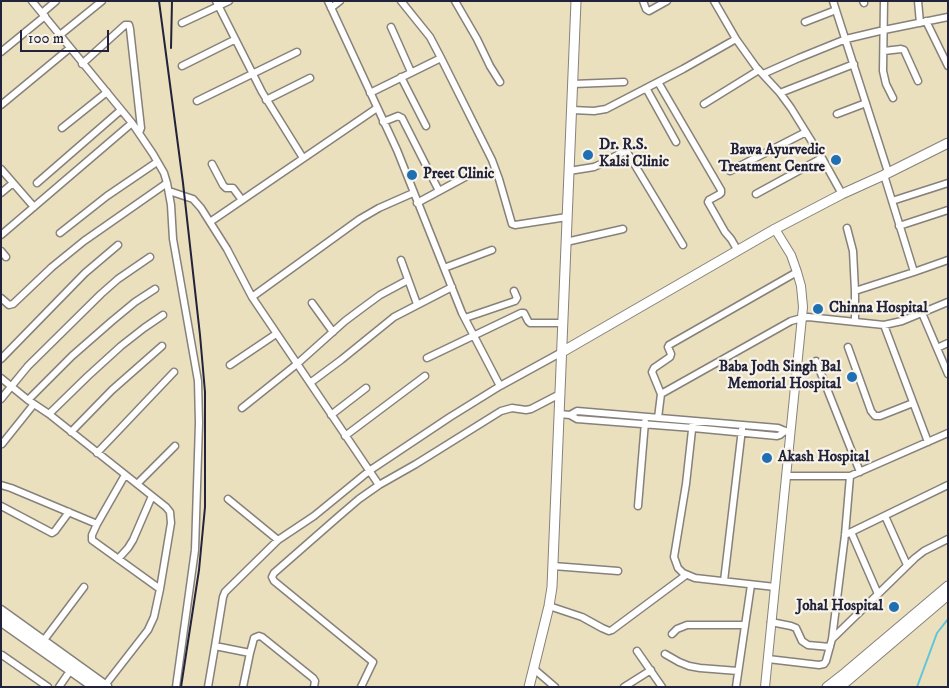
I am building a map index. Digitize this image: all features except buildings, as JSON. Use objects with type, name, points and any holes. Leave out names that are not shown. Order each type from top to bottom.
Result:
[{"type":"main road","points":[[529,687],[552,587],[576,1]]},
{"type":"main road","points":[[562,352],[775,229],[842,194],[948,143]]},
{"type":"main road","points":[[840,687],[848,676],[948,586]]},
{"type":"main road","points":[[871,656],[948,595]]},
{"type":"main road","points":[[1,615],[105,686]]},
{"type":"main road","points":[[827,687],[848,676]]},
{"type":"street","points":[[32,1],[132,123],[157,162],[169,191],[173,238],[198,381],[200,422],[195,550],[176,687]]},
{"type":"street","points":[[1,52],[56,1]]},
{"type":"street","points":[[60,35],[102,1]]},
{"type":"street","points":[[182,23],[217,4],[229,1]]},
{"type":"street","points":[[340,1],[329,4],[397,150],[464,318],[500,386]]},
{"type":"street","points":[[401,1],[430,37],[441,58],[493,163],[512,224],[567,217]]},
{"type":"street","points":[[455,1],[500,82]]},
{"type":"street","points":[[643,1],[646,9],[649,11],[667,1]]},
{"type":"street","points":[[714,1],[736,39],[761,72],[780,92],[822,158],[842,194]]},
{"type":"street","points":[[834,1],[866,103],[899,226],[914,272]]},
{"type":"street","points":[[884,1],[884,78],[893,98]]},
{"type":"street","points":[[918,1],[923,22],[948,66]]},
{"type":"street","points":[[217,4],[252,75],[303,158]]},
{"type":"street","points":[[804,22],[836,10]]},
{"type":"street","points":[[704,104],[761,72],[846,39],[948,18]]},
{"type":"street","points":[[82,64],[125,25],[128,25],[130,29],[139,133]]},
{"type":"street","points":[[391,27],[411,72]]},
{"type":"street","points":[[572,110],[599,111],[606,109],[683,70],[736,39]]},
{"type":"street","points":[[182,66],[234,40]]},
{"type":"street","points":[[1,105],[70,48]]},
{"type":"street","points":[[884,51],[904,50],[918,81]]},
{"type":"street","points":[[197,101],[297,52]]},
{"type":"street","points":[[370,93],[441,58]]},
{"type":"street","points":[[780,92],[854,64]]},
{"type":"street","points":[[401,77],[426,126]]},
{"type":"street","points":[[266,100],[310,78]]},
{"type":"street","points":[[573,84],[624,82]]},
{"type":"street","points":[[658,82],[721,190],[720,194],[708,202],[738,251]]},
{"type":"street","points":[[646,88],[676,142]]},
{"type":"street","points":[[62,128],[107,92]]},
{"type":"street","points":[[837,114],[866,103]]},
{"type":"street","points":[[210,222],[377,108]]},
{"type":"street","points":[[37,183],[121,110]]},
{"type":"street","points":[[383,122],[398,116],[402,118],[439,191]]},
{"type":"street","points":[[1,235],[132,123]]},
{"type":"street","points":[[730,171],[806,132]]},
{"type":"street","points":[[569,172],[603,163],[623,152],[627,152],[683,245]]},
{"type":"street","points":[[756,194],[822,158]]},
{"type":"street","points":[[60,233],[107,196],[157,162]]},
{"type":"street","points":[[212,164],[223,185],[226,188],[233,188],[242,200]]},
{"type":"street","points":[[1,169],[34,207]]},
{"type":"street","points":[[417,203],[467,176]]},
{"type":"street","points":[[1,193],[13,183]]},
{"type":"street","points":[[1,298],[9,305],[13,304],[52,267],[84,241],[167,183]]},
{"type":"street","points":[[892,201],[948,183]]},
{"type":"street","points":[[169,191],[197,202],[227,249],[252,297],[379,485]]},
{"type":"street","points":[[252,297],[370,213],[413,193]]},
{"type":"street","points":[[899,226],[948,210]]},
{"type":"street","points":[[847,228],[852,244],[855,322]]},
{"type":"street","points":[[566,242],[623,229]]},
{"type":"street","points":[[765,687],[786,476],[788,431],[803,307],[802,286],[797,272],[791,256],[775,229]]},
{"type":"street","points":[[1,358],[85,273],[118,245]]},
{"type":"street","points":[[444,268],[492,250]]},
{"type":"street","points":[[1,251],[6,257]]},
{"type":"street","points":[[1,399],[28,366],[102,294],[118,279],[150,257]]},
{"type":"street","points":[[401,260],[417,304]]},
{"type":"street","points":[[855,291],[948,260]]},
{"type":"street","points":[[658,418],[661,394],[652,372],[654,368],[670,358],[669,345],[797,272]]},
{"type":"street","points":[[242,408],[297,364],[345,321],[380,295],[408,280]]},
{"type":"street","points":[[310,384],[394,317],[452,287]]},
{"type":"street","points":[[2,444],[31,402],[72,356],[135,302],[155,289]]},
{"type":"street","points":[[464,318],[515,301],[517,298],[514,291]]},
{"type":"street","points":[[661,394],[786,323],[802,318],[884,325],[902,321],[948,302]]},
{"type":"street","points":[[312,303],[333,332]]},
{"type":"street","points":[[922,312],[948,374]]},
{"type":"street","points":[[427,358],[522,313],[524,313],[530,323],[563,323]]},
{"type":"street","points":[[49,414],[121,346],[163,315]]},
{"type":"street","points":[[884,325],[928,442]]},
{"type":"street","points":[[230,365],[276,334]]},
{"type":"street","points":[[936,348],[948,343]]},
{"type":"street","points":[[70,432],[112,390],[162,346]]},
{"type":"street","points":[[848,347],[871,411],[875,416],[880,416],[913,403]]},
{"type":"street","points":[[208,687],[224,592],[278,540],[314,516],[369,471],[450,417],[500,386],[562,352]]},
{"type":"street","points":[[816,360],[860,472]]},
{"type":"street","points":[[97,453],[174,372]]},
{"type":"street","points":[[345,436],[425,376]]},
{"type":"street","points":[[1,378],[49,414],[170,512],[160,590],[154,617],[148,630],[105,686],[1,609]]},
{"type":"street","points":[[331,414],[366,388]]},
{"type":"street","points":[[361,687],[373,662],[274,581],[272,577],[274,573],[359,499],[379,485],[501,411],[512,408],[531,409],[560,394]]},
{"type":"street","points":[[559,414],[570,415],[577,419],[645,420],[742,429],[778,428],[788,431]]},
{"type":"street","points":[[645,420],[658,418],[693,424]]},
{"type":"street","points":[[638,506],[645,420]]},
{"type":"street","points":[[693,424],[686,484],[674,557],[678,568],[686,575],[695,578],[775,587]]},
{"type":"street","points":[[724,582],[742,429]]},
{"type":"street","points":[[786,476],[850,476],[948,434]]},
{"type":"street","points":[[137,484],[176,446]]},
{"type":"street","points":[[125,475],[97,524],[92,540],[160,590]]},
{"type":"street","points":[[768,658],[822,665],[826,661],[832,638],[848,534],[850,476]]},
{"type":"street","points":[[1,485],[97,524]]},
{"type":"street","points":[[848,534],[948,485]]},
{"type":"street","points":[[118,559],[133,540],[152,496]]},
{"type":"street","points":[[228,499],[278,540]]},
{"type":"street","points":[[1,506],[52,532],[56,531],[69,512]]},
{"type":"street","points":[[885,516],[907,565]]},
{"type":"street","points":[[848,534],[878,594]]},
{"type":"street","points":[[832,638],[915,558],[924,551],[948,539]]},
{"type":"street","points":[[553,566],[618,571]]},
{"type":"street","points":[[549,606],[582,617],[605,630],[612,630],[686,575]]},
{"type":"street","points":[[736,687],[751,584]]},
{"type":"street","points":[[44,640],[84,587]]},
{"type":"street","points":[[772,622],[796,628],[802,641],[808,644],[830,647]]},
{"type":"street","points":[[2,625],[92,687]]},
{"type":"street","points":[[672,634],[677,628],[687,625],[745,625]]},
{"type":"street","points":[[243,687],[250,653],[256,636],[262,637],[313,678],[315,681],[314,687]]},
{"type":"street","points":[[215,646],[250,653]]},
{"type":"street","points":[[637,651],[662,687]]},
{"type":"street","points":[[665,654],[690,666],[738,671]]},
{"type":"street","points":[[2,655],[48,687]]},
{"type":"street","points":[[534,669],[555,687]]},
{"type":"street","points":[[624,687],[651,670]]},
{"type":"street","points":[[767,671],[772,687]]},
{"type":"street","points":[[59,687],[70,672]]},
{"type":"waterway","points":[[917,687],[937,633],[948,619]]},
{"type":"railway","points":[[159,1],[183,183],[205,392],[205,507],[199,570],[181,687]]},
{"type":"railway","points":[[171,48],[172,1]]},
{"type":"place","name":"Dr. R.S. Kalsi Clinic","points":[[588,155]]},
{"type":"place","name":"Bawa Ayurvedic Treatment Centre","points":[[836,160]]},
{"type":"place","name":"Preet Clinic","points":[[412,175]]},
{"type":"place","name":"Chinna Hospital","points":[[818,309]]},
{"type":"place","name":"Baba Jodh Singh Bal Memorial Hospital","points":[[852,377]]},
{"type":"place","name":"Akash Hospital","points":[[767,458]]},
{"type":"place","name":"Johal Hospital","points":[[894,607]]}]
